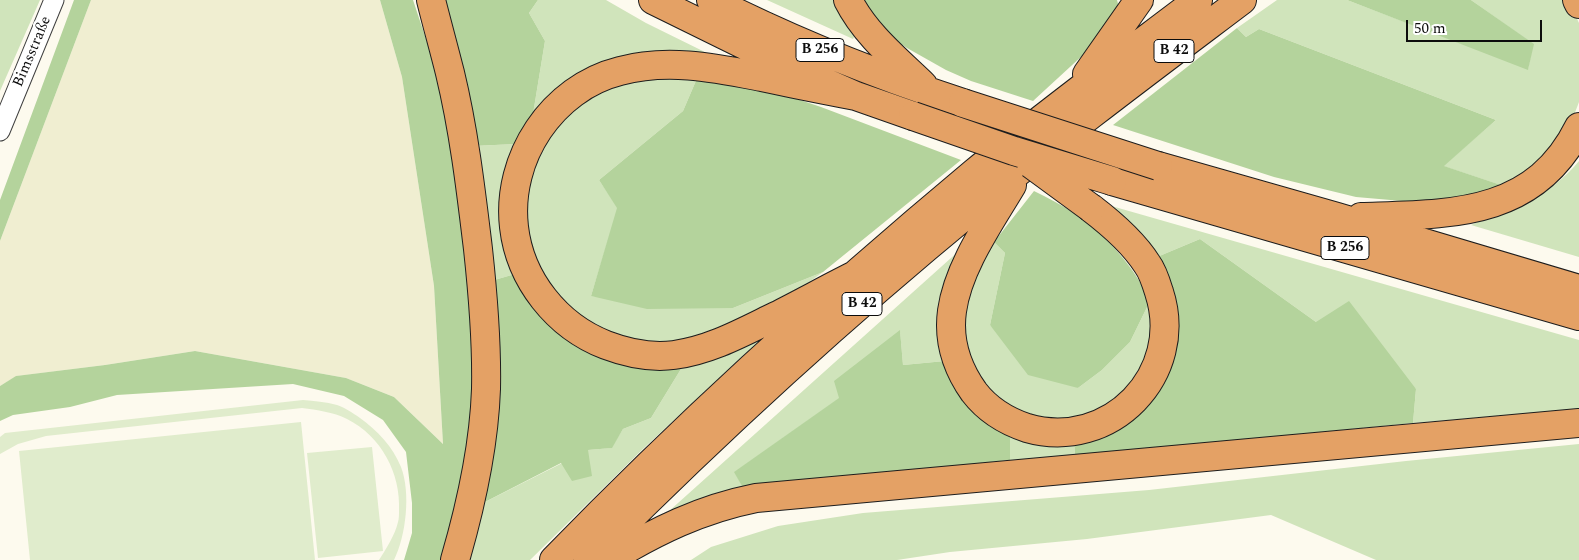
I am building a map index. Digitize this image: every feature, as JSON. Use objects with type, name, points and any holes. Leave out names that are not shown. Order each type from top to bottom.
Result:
[{"type":"highway","points":[[431,0],[451,75],[474,209],[486,342],[486,390],[475,481],[455,560]]},
{"type":"highway","name":"B 256","points":[[654,0],[726,37],[856,96],[913,116],[1017,161],[1112,181],[1579,316]]},
{"type":"highway","name":"B 256","points":[[711,0],[843,60],[931,93],[1158,166],[1579,289]]},
{"type":"highway","points":[[848,0],[863,24],[931,93]]},
{"type":"highway","points":[[1070,98],[1139,0]]},
{"type":"highway","name":"B 42","points":[[554,560],[652,462],[853,276],[975,172],[1198,0]]},
{"type":"highway","name":"B 42","points":[[588,560],[666,483],[826,335],[937,239],[1017,161],[1105,102],[1242,0]]},
{"type":"highway","points":[[1577,0],[1579,4]]},
{"type":"highway","points":[[853,276],[739,335],[710,346],[672,355],[653,356],[633,353],[595,341],[579,332],[547,304],[534,286],[524,267],[514,226],[513,206],[515,185],[521,164],[539,128],[551,112],[581,87],[600,77],[618,71],[658,64],[714,68],[856,96]]},
{"type":"highway","points":[[1337,217],[1437,215],[1486,206],[1506,199],[1545,174],[1560,157],[1579,127]]},
{"type":"highway","points":[[1017,161],[1091,208],[1126,238],[1149,266],[1162,302],[1166,324],[1164,347],[1156,370],[1142,392],[1119,413],[1106,421],[1085,429],[1062,433],[1039,431],[1016,424],[996,414],[979,398],[965,380],[955,358],[951,334],[952,311],[958,288],[1017,161]]},
{"type":"highway","points":[[608,560],[645,538],[678,522],[718,507],[756,498],[1579,423]]},
{"type":"street","name":"Bimsstraße","points":[[0,131],[54,0]]},
{"type":"shaded area","points":[[91,0],[380,0],[402,77],[434,286],[443,444],[394,397],[346,378],[195,351],[17,376],[0,386],[0,241]]},
{"type":"green space","points":[[0,0],[40,0],[0,91]]},
{"type":"green space","points":[[74,0],[91,0],[0,241],[0,200]]},
{"type":"green space","points":[[380,0],[413,0],[437,72],[458,182],[476,376],[467,462],[442,560],[404,560],[412,533],[412,503],[406,452],[383,420],[344,396],[293,384],[117,395],[70,407],[13,415],[0,421],[0,386],[16,376],[195,351],[346,378],[394,397],[443,444],[434,286],[402,77]]},
{"type":"green space","points":[[441,0],[538,0],[529,13],[545,41],[533,114],[516,144],[473,146]]},
{"type":"green space","points":[[538,0],[606,0],[646,23],[715,57],[545,100],[533,114],[545,41],[529,13]]},
{"type":"green space","points":[[767,0],[834,0],[856,33],[853,39]]},
{"type":"green space","points":[[857,0],[1117,0],[1120,11],[1103,35],[1033,101],[971,81],[946,70],[907,48],[882,31]]},
{"type":"green space","points":[[1277,0],[1347,0],[1528,69],[1533,44],[1471,0],[1568,0],[1579,23],[1579,102],[1571,123],[1560,141],[1510,188],[1443,166],[1496,120],[1259,29],[1246,37],[1237,28]]},
{"type":"green space","points":[[1347,0],[1471,0],[1534,44],[1528,70]]},
{"type":"green space","points":[[1237,28],[1246,37],[1259,29],[1496,120],[1444,166],[1510,188],[1425,203],[1356,197],[1274,177],[1113,125]]},
{"type":"green space","points":[[698,76],[683,111],[599,180],[618,208],[591,296],[733,308],[823,272],[776,306],[738,326],[660,346],[626,341],[569,313],[533,262],[525,229],[524,196],[542,143],[577,101],[631,78]]},
{"type":"green space","points":[[698,76],[779,93],[961,160],[823,272],[733,308],[647,309],[591,296],[617,208],[599,180],[683,111]]},
{"type":"green space","points":[[516,144],[515,274],[491,281],[473,146]]},
{"type":"green space","points":[[1579,161],[1579,257],[1471,225],[1530,200],[1556,183]]},
{"type":"green space","points":[[1034,191],[1075,214],[1109,242],[1128,264],[1150,301],[1130,342],[1102,370],[1078,388],[1028,375],[990,325],[1005,253],[994,242]]},
{"type":"green space","points":[[1108,205],[1579,340],[1579,409],[1413,423],[1416,389],[1316,322],[1200,239],[1157,257]]},
{"type":"green space","points":[[1200,239],[1316,322],[1349,301],[1416,389],[1413,423],[1075,456],[1074,439],[1146,403],[1157,257]]},
{"type":"green space","points":[[994,242],[1005,253],[990,325],[1078,388],[1102,370],[1130,342],[1150,301],[1155,325],[1140,375],[1118,399],[1094,412],[1074,419],[1048,421],[1023,414],[1000,398],[981,381],[967,354],[963,328],[965,301],[976,273]]},
{"type":"green space","points":[[961,249],[945,361],[903,365],[900,331],[840,398],[735,472],[743,488],[700,500],[668,512]]},
{"type":"green space","points":[[515,274],[532,300],[684,364],[651,418],[623,429],[612,448],[588,450],[592,476],[572,481],[561,463],[481,504],[491,281]]},
{"type":"green space","points":[[774,327],[644,448],[530,560],[466,560],[481,504],[588,450],[611,448],[623,429],[651,418],[684,364]]},
{"type":"green space","points":[[900,330],[903,365],[945,361],[1010,434],[1010,460],[743,488],[734,472],[839,398],[834,381]]},
{"type":"green space","points":[[303,400],[337,405],[351,412],[378,434],[398,460],[406,489],[406,514],[402,539],[394,560],[379,560],[393,537],[399,519],[399,497],[392,470],[386,457],[370,435],[347,419],[331,413],[302,408],[46,436],[18,444],[0,454],[0,437],[5,433]]},
{"type":"green space","points":[[301,422],[315,560],[30,560],[19,451]]},
{"type":"green space","points":[[1010,434],[1074,439],[1075,456],[1010,460]]},
{"type":"green space","points":[[1579,444],[1579,560],[1376,560],[1271,515],[1087,539],[950,552],[897,560],[691,560],[711,547],[778,526],[863,513],[1149,490]]},
{"type":"green space","points":[[372,447],[383,551],[318,558],[307,453]]}]
